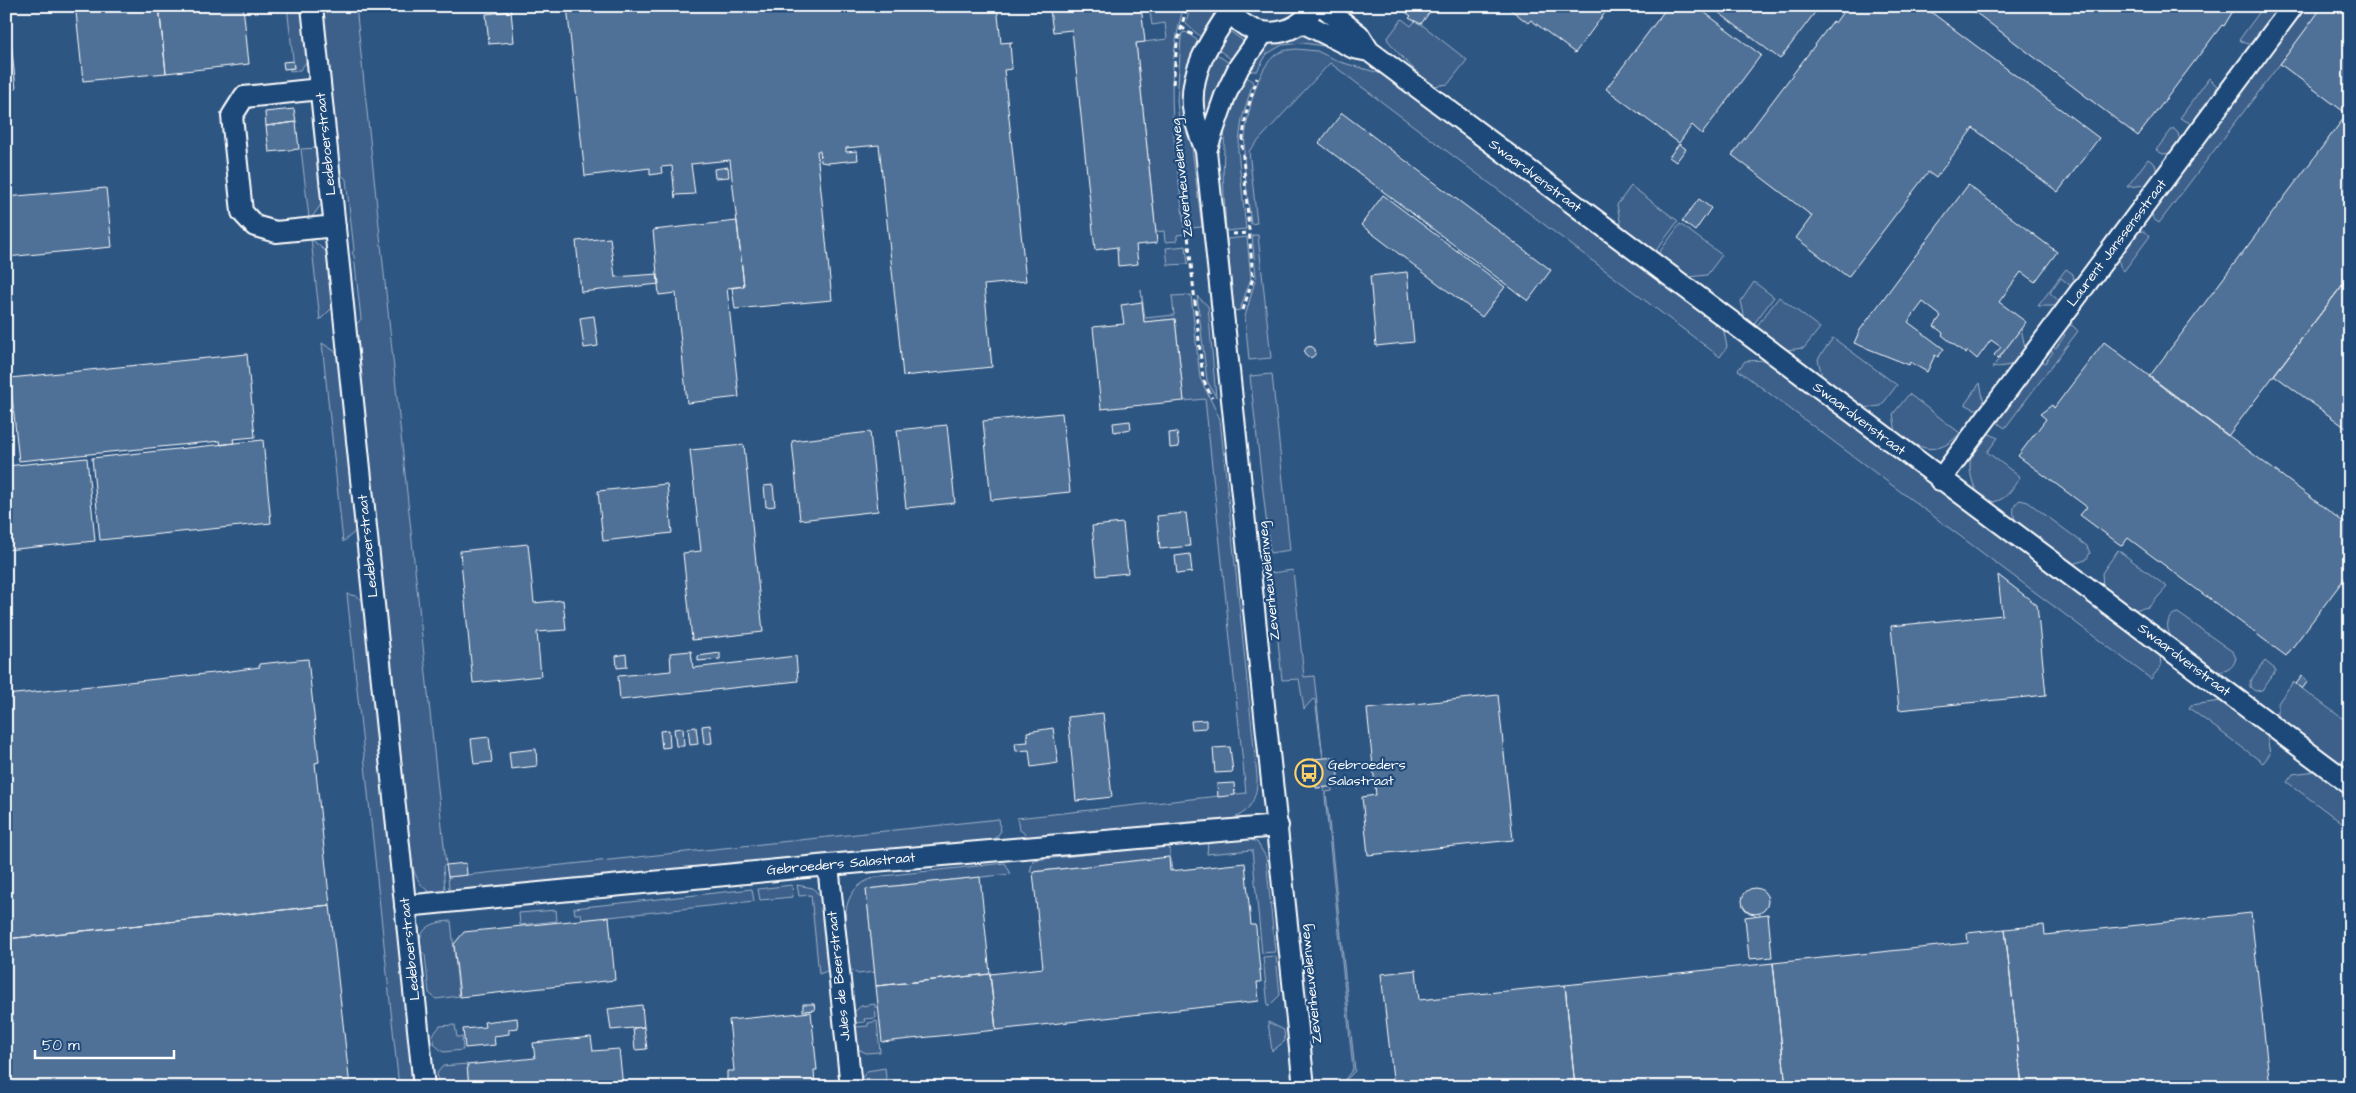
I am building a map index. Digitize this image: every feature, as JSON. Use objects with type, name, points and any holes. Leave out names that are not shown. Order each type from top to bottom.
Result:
[{"type":"street","name":"Ledeboerstraat","points":[[312,6],[424,1087]]},
{"type":"street","name":"Swaardvenstraat","points":[[1322,6],[1354,29],[1369,51],[1940,480],[2350,784]]},
{"type":"street","name":"Laurent Janssensstraat","points":[[1940,480],[2293,6]]},
{"type":"street","points":[[1229,9],[1245,26],[1263,33],[1278,33],[1291,29],[1308,14]]},
{"type":"street","name":"Zevenheuvelenweg","points":[[1229,9],[1207,45],[1194,86],[1194,114],[1206,151],[1304,1087]]},
{"type":"street","name":"Swaardvenstraat","points":[[1308,14],[1354,48],[1369,51]]},
{"type":"street","name":"Zevenheuvelenweg","points":[[1206,151],[1225,96],[1239,67],[1263,33]]},
{"type":"street","points":[[320,89],[244,97],[232,116],[242,212],[255,226],[276,232],[335,226]]},
{"type":"street","name":"Gebroeders Salastraat","points":[[405,906],[828,865],[1278,826]]},
{"type":"street","name":"Jules de Beerstraat","points":[[828,865],[851,1087]]},
{"type":"path","points":[[1174,89],[1176,44],[1187,6]]},
{"type":"path","points":[[1242,319],[1254,278],[1242,145],[1246,114],[1256,78]]},
{"type":"path","name":"Zevenheuvelenweg","points":[[1176,124],[1203,379],[1218,405]]},
{"type":"shaded area","points":[[6,6],[2350,6],[2350,1087],[6,1087]]},
{"type":"shaded area","points":[[287,6],[302,6],[308,60],[300,70],[290,71],[290,69],[294,68]]},
{"type":"shaded area","points":[[322,6],[356,6],[446,865],[443,866],[446,901],[433,895],[423,887],[416,877],[412,863],[356,325],[361,319],[354,256],[352,253],[354,250],[346,179],[340,174]]},
{"type":"shaded area","points":[[1149,6],[1184,6],[1177,34],[1172,91],[1175,148],[1185,234],[1177,235],[1177,241],[1165,242],[1164,231],[1156,232],[1136,43],[1167,39],[1165,23],[1152,25]]},
{"type":"shaded area","points":[[1190,6],[1217,6],[1203,39],[1186,24]]},
{"type":"shaded area","points":[[2264,6],[2281,6],[2254,42],[2248,44],[2239,40]]},
{"type":"shaded area","points":[[2305,6],[2324,6],[2159,223],[2153,219],[2152,211]]},
{"type":"shaded area","points":[[1402,19],[1411,26],[1416,20],[1467,60],[1448,84],[1434,86],[1398,53],[1387,39]]},
{"type":"shaded area","points":[[1228,30],[1245,42],[1232,60],[1216,48]]},
{"type":"shaded area","points":[[1186,32],[1201,43],[1190,132],[1202,227],[1190,228],[1177,101],[1181,37],[1182,33]]},
{"type":"shaded area","points":[[1299,35],[1306,35],[1330,47],[1303,43],[1282,45],[1267,54],[1257,71],[1247,71],[1267,44]]},
{"type":"shaded area","points":[[1296,49],[1317,51],[1340,62],[1379,73],[1418,98],[1723,327],[1727,347],[1720,357],[1330,63],[1249,151],[1257,223],[1251,224],[1245,178],[1244,150],[1246,127],[1252,100],[1261,74],[1267,64],[1279,53]]},
{"type":"shaded area","points":[[1211,50],[1233,66],[1209,116],[1204,116],[1199,97]]},
{"type":"shaded area","points":[[1243,74],[1253,82],[1242,119],[1238,150],[1246,229],[1226,231],[1223,175],[1225,121]]},
{"type":"shaded area","points":[[2209,78],[2217,86],[2214,96],[2207,107],[2190,123],[2180,118]]},
{"type":"shaded area","points":[[2173,128],[2178,133],[2180,141],[2170,153],[2163,154],[2156,150]]},
{"type":"shaded area","points":[[317,148],[323,202],[312,217],[309,218],[301,149]]},
{"type":"shaded area","points":[[2148,159],[2155,164],[2157,172],[2147,185],[2127,187]]},
{"type":"shaded area","points":[[1631,186],[1678,221],[1655,252],[1621,225],[1617,205]]},
{"type":"shaded area","points":[[1680,224],[1722,255],[1707,275],[1689,277],[1658,254]]},
{"type":"shaded area","points":[[2143,231],[2150,236],[2124,271],[2120,266],[2118,256],[2136,232]]},
{"type":"shaded area","points":[[1252,235],[1258,235],[1271,358],[1249,360],[1245,317],[1256,277]]},
{"type":"shaded area","points":[[1247,237],[1251,278],[1240,310],[1234,311],[1227,239]]},
{"type":"shaded area","points":[[311,239],[328,253],[334,306],[320,320]]},
{"type":"shaded area","points":[[1186,246],[1188,264],[1168,265],[1166,248]]},
{"type":"shaded area","points":[[2066,269],[2073,274],[2074,282],[2071,286],[2061,278],[2050,293],[2059,301],[2056,306],[2038,306]]},
{"type":"shaded area","points":[[1754,282],[1774,297],[1753,325],[1745,319],[1741,301]]},
{"type":"shaded area","points":[[1141,290],[1145,318],[1174,315],[1172,296],[1191,295],[1200,378],[1220,419],[1257,776],[1255,797],[1249,808],[1232,819],[1033,841],[1019,829],[1017,818],[1246,793],[1205,399],[1184,401],[1175,319],[1144,322]]},
{"type":"shaded area","points":[[1197,296],[1208,306],[1216,397],[1207,381]]},
{"type":"shaded area","points":[[1779,297],[1820,328],[1804,348],[1786,350],[1756,327]]},
{"type":"shaded area","points":[[2072,325],[2078,331],[2005,428],[1999,424],[1997,419],[2040,359],[2045,363],[2053,352],[2049,348],[2051,345],[2056,348],[2065,335],[2061,332],[2066,326]]},
{"type":"shaded area","points":[[2021,328],[2025,348],[2011,365],[1992,368]]},
{"type":"shaded area","points":[[1833,338],[1897,385],[1881,406],[1863,408],[1822,377],[1818,359]]},
{"type":"shaded area","points":[[322,343],[339,354],[357,530],[343,542]]},
{"type":"shaded area","points":[[1766,360],[2160,655],[2161,666],[2151,679],[1738,370],[1745,361]]},
{"type":"shaded area","points":[[1272,374],[1290,550],[1270,553],[1250,376]]},
{"type":"shaded area","points":[[1980,383],[1984,403],[1979,409],[1974,409],[1965,404]]},
{"type":"shaded area","points":[[1909,394],[1960,433],[1944,446],[1928,448],[1920,447],[1896,433],[1893,414]]},
{"type":"shaded area","points":[[1990,434],[1998,438],[1987,452],[2020,477],[2008,494],[1995,502],[1981,497],[1976,490],[1970,465],[1975,449],[1985,435]]},
{"type":"shaded area","points":[[2020,500],[2028,502],[2087,546],[2090,553],[2086,560],[2072,564],[2017,524],[2014,511],[2015,505]]},
{"type":"shaded area","points":[[2118,550],[2167,587],[2149,607],[2132,610],[2103,588],[2102,573]]},
{"type":"shaded area","points":[[1293,570],[1304,677],[1314,676],[1323,758],[1315,700],[1313,699],[1304,709],[1299,679],[1282,680],[1271,573]]},
{"type":"shaded area","points":[[347,594],[356,596],[364,601],[414,1087],[399,1087]]},
{"type":"shaded area","points":[[2178,613],[2233,652],[2236,658],[2231,668],[2222,672],[2214,672],[2177,644],[2168,630],[2168,623],[2171,616]]},
{"type":"shaded area","points":[[2265,661],[2276,670],[2262,690],[2255,691],[2250,687],[2250,681]]},
{"type":"shaded area","points":[[2293,682],[2350,724],[2350,773],[2278,718],[2278,703]]},
{"type":"shaded area","points":[[2221,701],[2267,736],[2270,754],[2263,763],[2189,708],[2191,705]]},
{"type":"shaded area","points":[[2315,771],[2350,798],[2350,829],[2287,782],[2293,774]]},
{"type":"shaded area","points":[[1332,786],[1332,791],[1326,792],[1355,1071],[1346,1080],[1347,1087],[1342,1087],[1342,1083],[1353,1069],[1324,787]]},
{"type":"shaded area","points":[[999,819],[1001,831],[990,845],[450,901],[448,877]]},
{"type":"shaded area","points":[[1246,838],[1257,842],[1266,857],[1275,952],[1262,953],[1252,850],[1207,854],[1208,842]]},
{"type":"shaded area","points":[[1169,846],[1172,871],[1168,858],[1030,872],[1033,860]]},
{"type":"shaded area","points":[[1005,863],[1011,874],[866,889],[875,972],[858,974],[850,969],[846,941],[846,912],[849,900],[855,889],[866,881],[882,876]]},
{"type":"shaded area","points":[[792,885],[793,897],[760,900],[758,889]]},
{"type":"shaded area","points":[[797,885],[813,888],[822,899],[830,970],[819,974],[811,895],[799,896]]},
{"type":"shaded area","points":[[752,889],[754,901],[582,920],[581,914],[575,914],[574,908]]},
{"type":"shaded area","points":[[556,910],[557,921],[520,925],[519,913]]},
{"type":"shaded area","points":[[451,921],[459,996],[436,999],[429,993],[425,955],[419,949],[419,942],[424,931],[432,925]]},
{"type":"shaded area","points":[[1276,956],[1280,995],[1268,1007],[1263,957]]},
{"type":"shaded area","points":[[875,1004],[876,1018],[864,1019],[865,1022],[856,1023],[854,1012],[861,1006]]},
{"type":"shaded area","points":[[877,1021],[880,1052],[866,1053],[858,1049],[856,1027],[868,1026],[868,1023]]},
{"type":"shaded area","points":[[1268,1022],[1284,1030],[1285,1041],[1272,1051]]},
{"type":"shaded area","points":[[455,1025],[457,1037],[462,1037],[463,1050],[443,1052],[435,1045],[433,1035],[440,1026]]},
{"type":"shaded area","points":[[467,1064],[469,1087],[439,1087],[437,1073],[443,1066]]},
{"type":"shaded area","points":[[885,1068],[887,1087],[862,1085],[861,1079],[867,1071]]},
{"type":"building","points":[[132,6],[159,6],[166,73],[83,81],[76,12]]},
{"type":"building","points":[[159,6],[243,6],[249,64],[166,73]]},
{"type":"building","points":[[567,6],[997,6],[1001,43],[1013,42],[1010,43],[1012,69],[1004,70],[1026,281],[984,285],[992,367],[903,376],[879,145],[846,148],[846,152],[857,151],[858,160],[828,163],[821,162],[820,151],[817,151],[832,300],[735,309],[732,288],[744,286],[730,160],[691,164],[695,194],[676,195],[675,198],[672,166],[661,167],[662,173],[650,175],[650,168],[585,176]]},
{"type":"building","points":[[1088,6],[1141,6],[1145,42],[1136,43],[1157,243],[1136,245],[1138,264],[1118,266],[1117,247],[1095,250],[1072,30],[1053,32],[1050,10]]},
{"type":"building","points":[[1398,6],[1434,6],[1421,24],[1409,18],[1411,16]]},
{"type":"building","points":[[1506,6],[1610,6],[1575,53],[1531,20],[1528,23]]},
{"type":"building","points":[[1668,6],[1696,6],[1761,55],[1702,134],[1692,125],[1679,143],[1606,89]]},
{"type":"building","points":[[1710,6],[1809,6],[1816,11],[1780,59]]},
{"type":"building","points":[[1847,6],[1923,6],[2099,138],[2058,192],[1973,128],[1936,178],[1928,172],[1848,277],[1796,238],[1812,216],[1732,155],[1833,21],[1835,23]]},
{"type":"building","points":[[1967,6],[2236,6],[2224,26],[2222,25],[2138,136]]},
{"type":"building","points":[[2323,6],[2350,6],[2350,110],[2347,114],[2280,64]]},
{"type":"building","points":[[511,11],[514,42],[489,44],[486,14]]},
{"type":"building","points":[[6,23],[9,23],[16,89],[6,90]]},
{"type":"building","points":[[293,61],[294,68],[284,69],[283,62]]},
{"type":"building","points":[[294,109],[296,122],[266,126],[265,112]]},
{"type":"building","points":[[2350,110],[2350,275],[2228,436],[2149,377]]},
{"type":"building","points":[[1342,113],[1551,270],[1528,301],[1319,143]]},
{"type":"building","points":[[296,122],[299,149],[269,152],[266,126]]},
{"type":"building","points":[[1679,144],[1686,149],[1676,162],[1669,157]]},
{"type":"building","points":[[728,167],[729,177],[715,178],[714,169]]},
{"type":"building","points":[[1968,185],[2057,252],[2035,282],[2021,272],[1999,302],[2026,322],[1998,359],[1994,355],[2001,347],[1991,340],[1977,359],[1968,351],[1966,354],[1942,335],[1943,333],[1934,326],[1941,316],[1923,302],[1908,322],[1944,349],[1938,357],[1935,355],[1927,372],[1910,362],[1909,365],[1854,343],[1860,330]]},
{"type":"building","points":[[106,188],[112,247],[6,257],[6,197]]},
{"type":"building","points":[[1383,195],[1505,287],[1482,317],[1361,225]]},
{"type":"building","points":[[1699,199],[1711,208],[1695,231],[1682,221]]},
{"type":"building","points":[[737,221],[744,286],[727,288],[739,397],[687,403],[676,293],[659,295],[653,230]]},
{"type":"building","points":[[610,238],[615,277],[658,274],[659,284],[581,292],[576,241]]},
{"type":"building","points":[[1407,272],[1414,342],[1376,346],[1370,276]]},
{"type":"building","points":[[2350,275],[2350,431],[2274,375]]},
{"type":"building","points":[[1142,302],[1144,322],[1175,319],[1184,401],[1101,409],[1093,327],[1124,324],[1121,305]]},
{"type":"building","points":[[594,316],[598,346],[584,348],[580,318]]},
{"type":"building","points":[[2104,342],[2350,527],[2350,571],[2286,656],[2128,538],[2122,546],[2080,515],[2087,507],[2018,456],[2046,419],[2040,414],[2052,405],[2054,408]]},
{"type":"building","points":[[1310,346],[1316,352],[1310,358],[1304,352]]},
{"type":"building","points":[[247,354],[255,437],[233,439],[234,443],[221,445],[220,441],[19,461],[10,378]]},
{"type":"building","points":[[1062,413],[1070,492],[991,500],[983,421]]},
{"type":"building","points":[[1130,421],[1131,429],[1114,432],[1113,423]]},
{"type":"building","points":[[947,425],[955,503],[906,508],[897,430]]},
{"type":"building","points":[[870,432],[878,511],[800,520],[792,441]]},
{"type":"building","points":[[1177,432],[1179,447],[1170,448],[1169,433]]},
{"type":"building","points":[[263,440],[271,523],[100,540],[92,458]]},
{"type":"building","points":[[744,445],[763,632],[692,640],[683,553],[701,551],[690,450]]},
{"type":"building","points":[[87,458],[95,541],[6,550],[6,466]]},
{"type":"building","points":[[667,484],[672,533],[603,541],[598,491]]},
{"type":"building","points":[[773,485],[775,506],[766,507],[764,486]]},
{"type":"building","points":[[1186,513],[1190,546],[1160,549],[1157,516]]},
{"type":"building","points":[[1123,523],[1128,573],[1097,576],[1092,526]]},
{"type":"building","points":[[528,544],[534,603],[563,600],[566,630],[537,632],[541,676],[473,683],[460,551]]},
{"type":"building","points":[[1190,554],[1192,572],[1177,574],[1175,556]]},
{"type":"building","points":[[1998,575],[2037,605],[2046,695],[1899,710],[1891,626],[2002,615]]},
{"type":"building","points":[[691,651],[693,668],[796,656],[798,681],[620,700],[618,676],[671,671],[670,653]]},
{"type":"building","points":[[720,653],[720,659],[698,661],[698,656]]},
{"type":"building","points":[[626,654],[627,667],[617,668],[616,656]]},
{"type":"building","points":[[308,659],[319,762],[315,763],[330,905],[6,939],[6,695],[223,672],[260,667],[259,664]]},
{"type":"building","points":[[2302,676],[2308,681],[2302,689],[2296,684]]},
{"type":"building","points":[[1498,695],[1513,840],[1368,855],[1362,797],[1376,795],[1367,709]]},
{"type":"building","points":[[1103,713],[1112,797],[1076,801],[1068,717]]},
{"type":"building","points":[[1206,720],[1206,728],[1192,729],[1191,721]]},
{"type":"building","points":[[710,725],[712,743],[704,744],[702,726]]},
{"type":"building","points":[[696,727],[698,744],[690,745],[688,728]]},
{"type":"building","points":[[683,728],[684,746],[676,746],[674,729]]},
{"type":"building","points":[[1053,728],[1058,763],[1031,767],[1029,750],[1016,751],[1015,743],[1028,742],[1027,732]]},
{"type":"building","points":[[669,730],[670,747],[662,748],[660,731]]},
{"type":"building","points":[[489,737],[492,762],[474,764],[471,739]]},
{"type":"building","points":[[1230,747],[1233,772],[1215,773],[1213,748]]},
{"type":"building","points":[[536,749],[537,766],[511,769],[509,752]]},
{"type":"building","points":[[1336,757],[1339,786],[1316,788],[1313,759]]},
{"type":"building","points":[[1234,783],[1235,795],[1218,797],[1217,784]]},
{"type":"building","points":[[1169,857],[1170,871],[1245,863],[1251,925],[1255,925],[1256,928],[1261,982],[1257,982],[1259,1001],[996,1030],[990,974],[1043,968],[1033,872]]},
{"type":"building","points":[[466,863],[467,875],[448,877],[446,865]]},
{"type":"building","points":[[980,877],[990,974],[876,986],[866,889]]},
{"type":"building","points":[[1755,888],[1764,892],[1768,901],[1764,910],[1755,914],[1746,910],[1742,901],[1746,892]]},
{"type":"building","points":[[330,905],[350,1087],[6,1087],[6,939]]},
{"type":"building","points":[[2251,913],[2270,1087],[2022,1087],[2005,929],[2044,925],[2045,935]]},
{"type":"building","points":[[1768,914],[1772,957],[1749,959],[1745,917]]},
{"type":"building","points":[[609,917],[615,980],[460,997],[454,944],[464,932]]},
{"type":"building","points":[[2005,929],[2022,1087],[1786,1087],[1773,963],[1968,943],[1967,933]]},
{"type":"building","points":[[1773,963],[1786,1087],[1575,1087],[1565,985]]},
{"type":"building","points":[[1416,970],[1419,1000],[1565,985],[1575,1087],[1394,1087],[1381,974]]},
{"type":"building","points":[[990,974],[996,1030],[882,1042],[876,986]]},
{"type":"building","points":[[803,1004],[814,1004],[815,1010],[803,1011]]},
{"type":"building","points":[[642,1005],[644,1027],[611,1030],[608,1009]]},
{"type":"building","points":[[811,1012],[817,1070],[814,1070],[815,1087],[736,1087],[735,1079],[727,1080],[727,1071],[734,1071],[729,1020]]},
{"type":"building","points":[[517,1018],[518,1028],[509,1029],[509,1034],[494,1036],[495,1045],[465,1048],[463,1029],[485,1027],[484,1022]]},
{"type":"building","points":[[644,1027],[647,1049],[635,1050],[633,1028]]},
{"type":"building","points":[[591,1037],[593,1051],[619,1049],[623,1087],[469,1087],[467,1065],[535,1058],[533,1043]]},
{"type":"place","name":"Gebroeders Salastraat","points":[[1309,773]]}]
